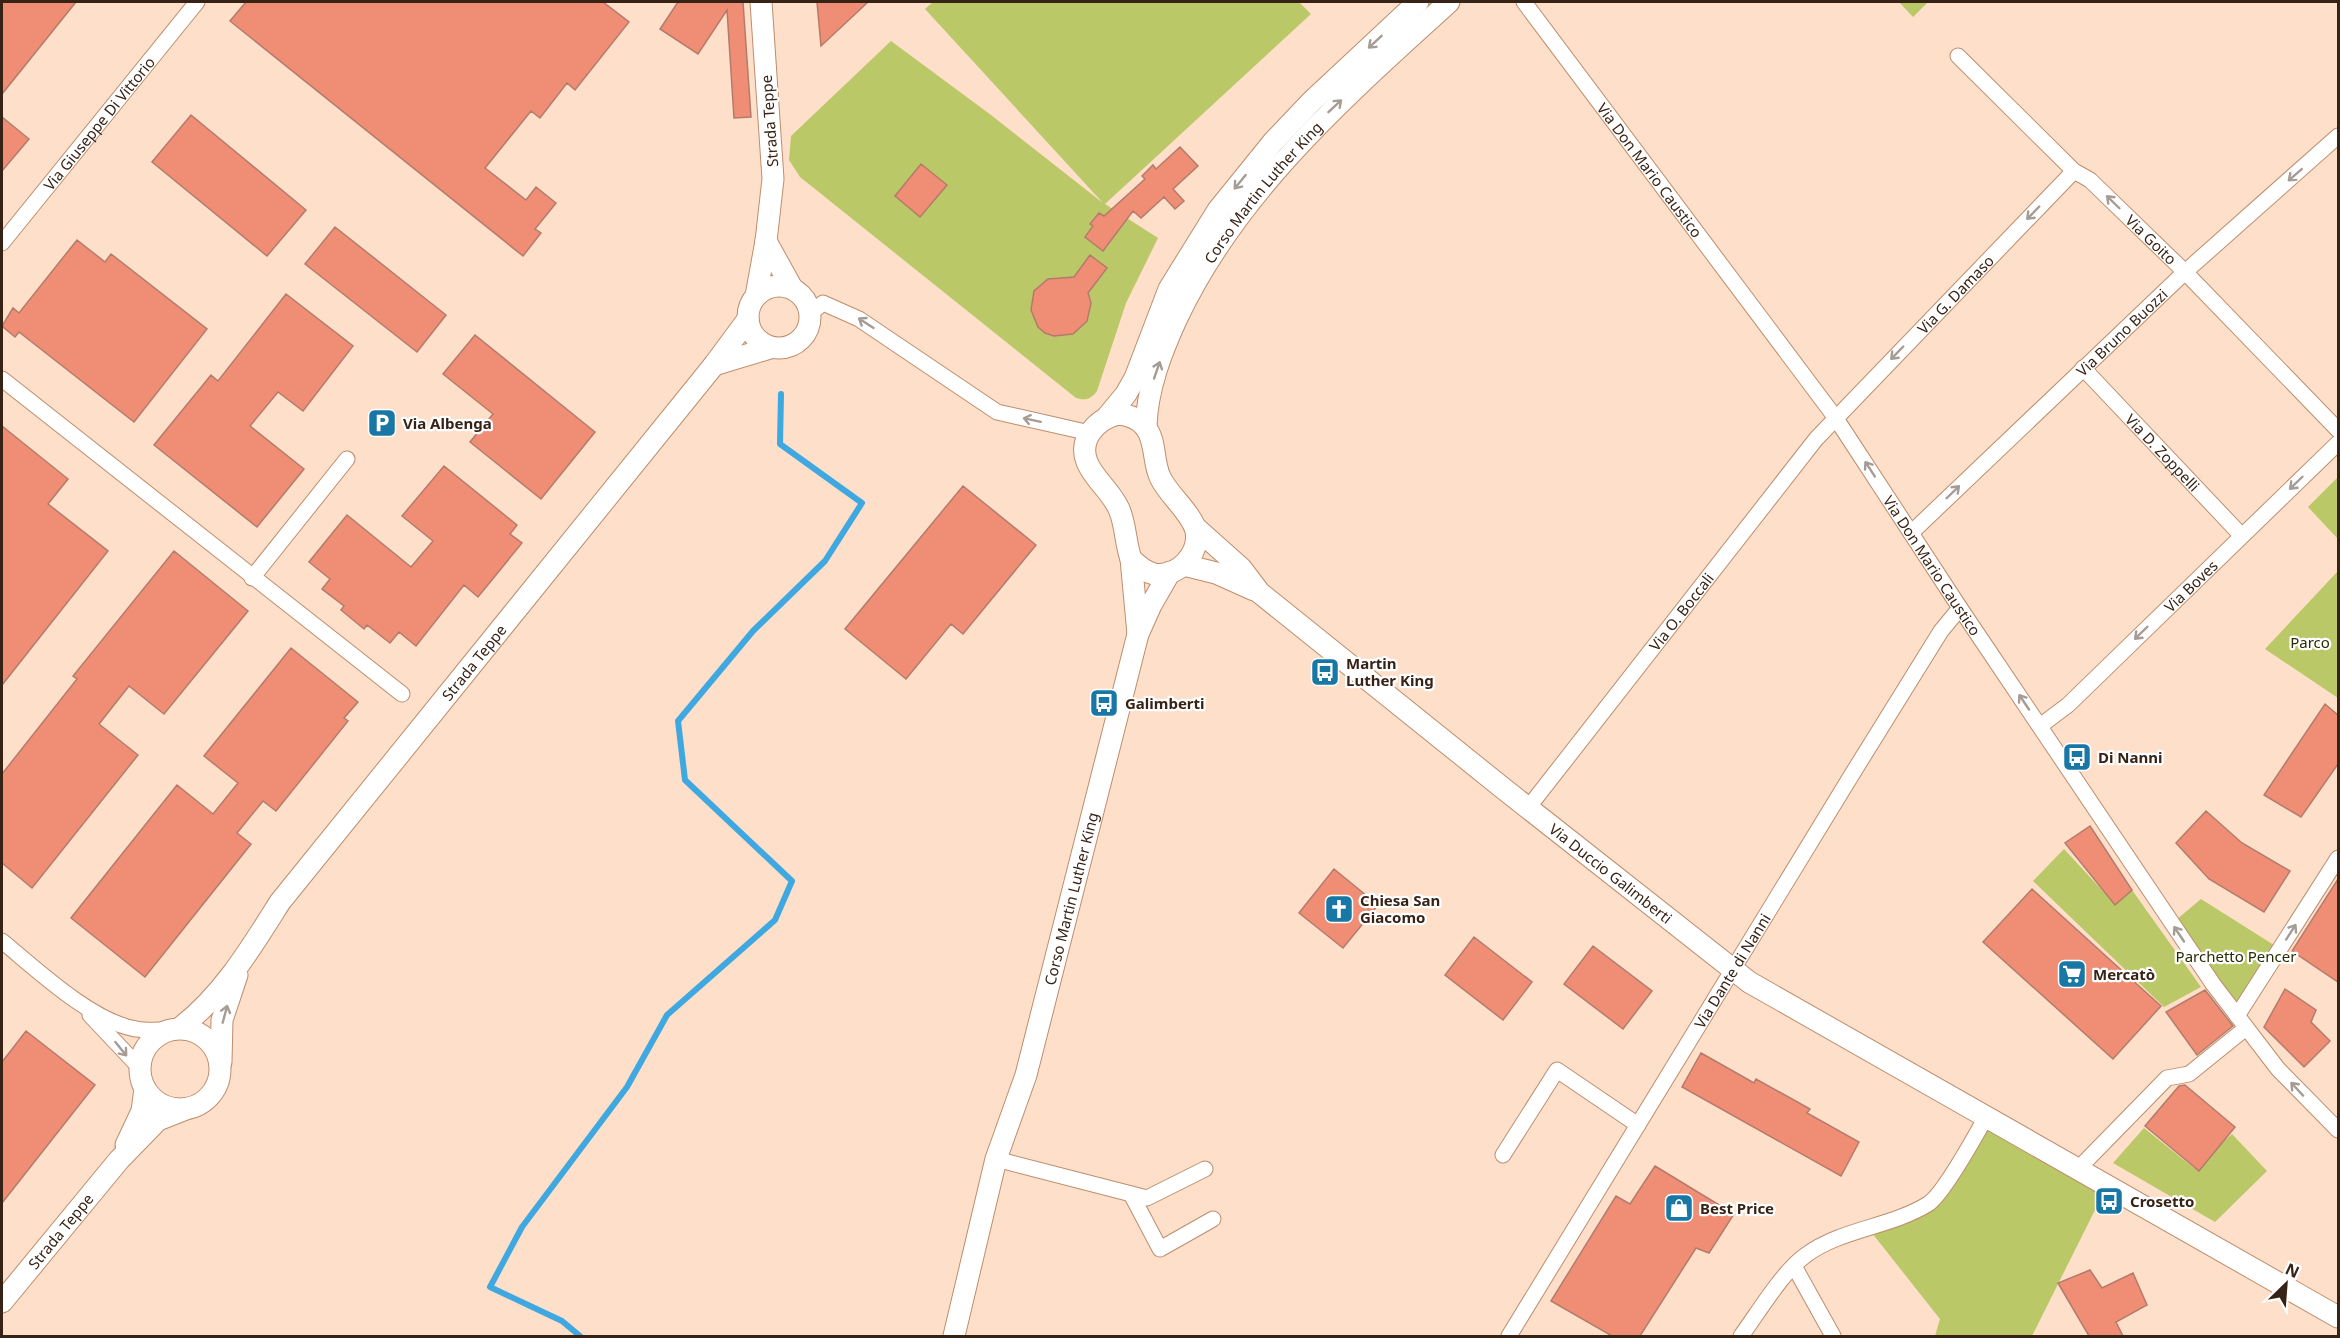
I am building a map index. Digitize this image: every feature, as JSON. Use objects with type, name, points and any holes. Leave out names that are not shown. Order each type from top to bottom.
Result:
[{"type":"street","name":"Via Giuseppe Di Vittorio","points":[[2,243],[197,2]]},
{"type":"street","name":"Strada Teppe","points":[[756,296],[766,241],[773,179],[761,2]]},
{"type":"street","name":"Corso Martin Luther King","points":[[1138,634],[1131,559],[1120,511],[1113,497],[1086,461],[1085,448],[1090,432],[1096,424],[1107,417],[1126,394],[1135,378],[1169,289],[1218,210],[1273,142],[1303,110],[1418,2]]},
{"type":"street","name":"Corso Martin Luther King","points":[[1146,427],[1148,398],[1170,333],[1197,277],[1237,219],[1294,148],[1328,113],[1449,2]]},
{"type":"street","name":"Via Don Mario Caustico","points":[[1524,2],[1835,417],[1960,608],[2213,984],[2286,1077],[2338,1130]]},
{"type":"street","name":"Via Goito","points":[[1958,56],[2074,171],[2090,180],[2185,272],[2338,430]]},
{"type":"street","name":"Via Bruno Buozzi","points":[[1911,533],[2185,272],[2338,136]]},
{"type":"street","name":"Via G. Damaso","points":[[1835,417],[2074,171]]},
{"type":"street","points":[[766,241],[792,288],[801,294],[811,313]]},
{"type":"street","points":[[770,348],[754,337],[749,328],[751,302],[764,290],[773,286],[792,288]]},
{"type":"street","points":[[714,365],[770,348],[791,347],[806,333],[811,313],[822,303],[860,319],[997,412],[1090,432]]},
{"type":"street","name":"Strada Teppe","points":[[119,1160],[142,1110],[145,1089],[141,1081],[140,1068],[142,1056],[148,1045],[157,1036],[174,1029],[200,1012],[240,966],[280,903],[714,365],[748,319]]},
{"type":"street","name":"Via D. Zoppelli","points":[[2083,368],[2241,535]]},
{"type":"street","points":[[2,379],[402,694]]},
{"type":"street","points":[[1107,417],[1118,414],[1127,415],[1146,427]]},
{"type":"street","name":"Via O. Boccali","points":[[1528,808],[1835,417]]},
{"type":"street","name":"Via Duccio Galimberti","points":[[1146,427],[1151,436],[1159,476],[1168,492],[1195,527],[1241,568],[1260,593]]},
{"type":"street","name":"Via Boves","points":[[2040,726],[2068,705],[2338,443]]},
{"type":"street","points":[[252,578],[348,459]]},
{"type":"street","name":"Corso Martin Luther King","points":[[954,1336],[996,1160],[1026,1075],[1138,634],[1151,605],[1177,568],[1193,551],[1197,538],[1195,527]]},
{"type":"street","name":"Via Duccio Galimberti","points":[[1131,559],[1152,573],[1177,568],[1225,576],[1260,593],[1528,808],[1749,981],[2078,1169],[2337,1312]]},
{"type":"street","name":"Via Dante di Nanni","points":[[1509,1336],[1941,632],[1960,608]]},
{"type":"street","points":[[2078,1169],[2167,1078],[2189,1074],[2241,1022],[2338,858]]},
{"type":"street","points":[[2,941],[74,998],[112,1022],[136,1029],[192,1030],[202,1035],[217,1052],[221,1064]]},
{"type":"street","name":"Strada Teppe","points":[[2,1302],[119,1160],[158,1120],[198,1106],[216,1089],[220,1076],[222,1020],[240,966]]},
{"type":"street","points":[[74,998],[140,1068]]},
{"type":"street","points":[[1503,1155],[1557,1070],[1638,1125]]},
{"type":"street","points":[[145,1089],[158,1103],[176,1110],[186,1109]]},
{"type":"street","points":[[1741,1336],[1794,1266],[1806,1255],[1820,1247],[1929,1204],[1986,1117]]},
{"type":"street","points":[[996,1160],[1147,1198],[1205,1169]]},
{"type":"street","points":[[1131,1194],[1160,1249],[1214,1219]]},
{"type":"street","points":[[1794,1266],[1833,1336]]},
{"type":"green space","points":[[933,2],[1299,2],[1311,14],[1105,204],[1158,238],[1126,303],[1097,391],[1088,399],[1076,398],[800,177],[789,160],[791,136],[891,41],[991,115],[1103,203],[925,9]]},
{"type":"green space","points":[[1899,2],[1928,2],[1913,17]]},
{"type":"green space","points":[[2338,477],[2338,539],[2308,507]]},
{"type":"green space","name":"Parco","points":[[2338,571],[2338,698],[2265,649]]},
{"type":"green space","points":[[2064,849],[2115,904],[2132,890],[2201,987],[2164,1007],[2033,881]]},
{"type":"green space","name":"Parchetto Pencer","points":[[2201,899],[2277,947],[2237,1007],[2176,920]]},
{"type":"green space","points":[[1986,1117],[2107,1186],[2032,1336],[1935,1336],[1940,1319],[1868,1228],[1929,1204]]},
{"type":"green space","points":[[2144,1128],[2194,1168],[2232,1134],[2267,1171],[2215,1222],[2113,1163]]},
{"type":"building","points":[[2,2],[76,2],[2,94]]},
{"type":"building","points":[[246,2],[603,2],[629,22],[575,90],[567,83],[540,118],[531,111],[485,168],[526,200],[536,187],[556,203],[535,229],[541,233],[523,256],[230,21]]},
{"type":"building","points":[[678,2],[743,2],[751,117],[734,118],[727,10],[698,54],[660,29]]},
{"type":"building","points":[[817,2],[868,2],[821,46]]},
{"type":"building","points":[[191,115],[306,210],[267,256],[152,162]]},
{"type":"building","points":[[2,117],[29,139],[2,171]]},
{"type":"building","points":[[1180,147],[1198,166],[1173,189],[1184,201],[1175,209],[1164,197],[1141,218],[1133,211],[1103,251],[1085,237],[1093,226],[1090,224],[1099,213],[1104,216],[1145,179],[1142,176],[1153,165],[1156,169]]},
{"type":"building","points":[[921,164],[947,185],[920,217],[895,196]]},
{"type":"building","points":[[335,227],[446,315],[417,352],[305,264]]},
{"type":"building","points":[[77,240],[105,262],[111,254],[207,329],[134,422],[19,332],[15,337],[2,326],[13,308],[19,313]]},
{"type":"building","points":[[1090,255],[1107,268],[1088,293],[1091,303],[1087,321],[1073,334],[1054,336],[1045,333],[1038,327],[1031,310],[1034,291],[1048,279],[1074,277]]},
{"type":"building","points":[[286,294],[353,346],[303,411],[278,392],[250,426],[304,469],[257,527],[154,445],[211,375],[218,381]]},
{"type":"building","points":[[475,335],[595,432],[541,499],[470,442],[493,414],[443,374]]},
{"type":"building","points":[[2,426],[68,479],[48,504],[108,551],[2,685]]},
{"type":"building","points":[[444,466],[517,525],[510,534],[522,543],[478,597],[464,585],[416,646],[399,632],[390,643],[367,625],[364,629],[341,610],[344,606],[322,589],[330,579],[309,562],[347,515],[411,567],[433,541],[402,516]]},
{"type":"building","points":[[963,486],[1036,545],[963,634],[951,624],[906,679],[845,629]]},
{"type":"building","points":[[174,551],[248,611],[164,714],[129,686],[99,724],[138,755],[32,888],[2,863],[2,774],[77,679],[73,676]]},
{"type":"building","points":[[291,648],[358,702],[344,718],[348,721],[276,811],[263,801],[237,833],[251,844],[145,977],[71,918],[177,785],[213,814],[238,783],[204,756]]},
{"type":"building","points":[[2325,704],[2338,715],[2338,764],[2301,817],[2264,795]]},
{"type":"building","points":[[2206,811],[2242,843],[2290,871],[2264,912],[2209,879],[2176,843]]},
{"type":"building","points":[[2090,826],[2132,890],[2115,905],[2065,843]]},
{"type":"building","name":"Chiesa San Giacomo","points":[[1334,869],[1378,905],[1343,948],[1299,913]]},
{"type":"building","points":[[2338,879],[2338,982],[2292,951]]},
{"type":"building","name":"Mercatò","points":[[2032,889],[2161,1006],[2113,1059],[1983,942]]},
{"type":"building","points":[[1474,937],[1532,982],[1503,1020],[1445,975]]},
{"type":"building","points":[[1593,946],[1652,991],[1623,1029],[1564,984]]},
{"type":"building","points":[[2285,989],[2316,1010],[2311,1022],[2330,1041],[2304,1067],[2264,1027]]},
{"type":"building","points":[[2205,990],[2233,1026],[2197,1055],[2166,1012]]},
{"type":"building","points":[[26,1031],[95,1085],[2,1203],[2,1062]]},
{"type":"building","points":[[1701,1053],[1754,1083],[1756,1079],[1810,1109],[1807,1113],[1859,1142],[1841,1176],[1682,1087]]},
{"type":"building","points":[[2185,1085],[2235,1127],[2199,1171],[2145,1126],[2179,1086]]},
{"type":"building","points":[[1655,1166],[1734,1214],[1709,1253],[1696,1248],[1640,1336],[1612,1336],[1551,1301],[1616,1196],[1630,1204]]},
{"type":"building","points":[[2090,1270],[2102,1288],[2133,1273],[2147,1305],[2116,1322],[2123,1336],[2089,1336],[2058,1283]]},
{"type":"waterway","points":[[580,1336],[562,1321],[490,1287],[522,1227],[627,1087],[667,1015],[775,920],[792,881],[685,780],[678,721],[753,631],[825,561],[862,503],[780,444],[781,394]]},
{"type":"place","name":"Via Albenga","points":[[382,423]]},
{"type":"place","name":"Martin Luther King","points":[[1325,672]]},
{"type":"place","name":"Galimberti","points":[[1104,703]]},
{"type":"place","name":"Di Nanni","points":[[2077,757]]},
{"type":"place","name":"Chiesa San Giacomo","points":[[1339,909]]},
{"type":"place","name":"Mercatò","points":[[2072,974]]},
{"type":"place","name":"Crosetto","points":[[2109,1201]]},
{"type":"place","name":"Best Price","points":[[1679,1208]]}]
